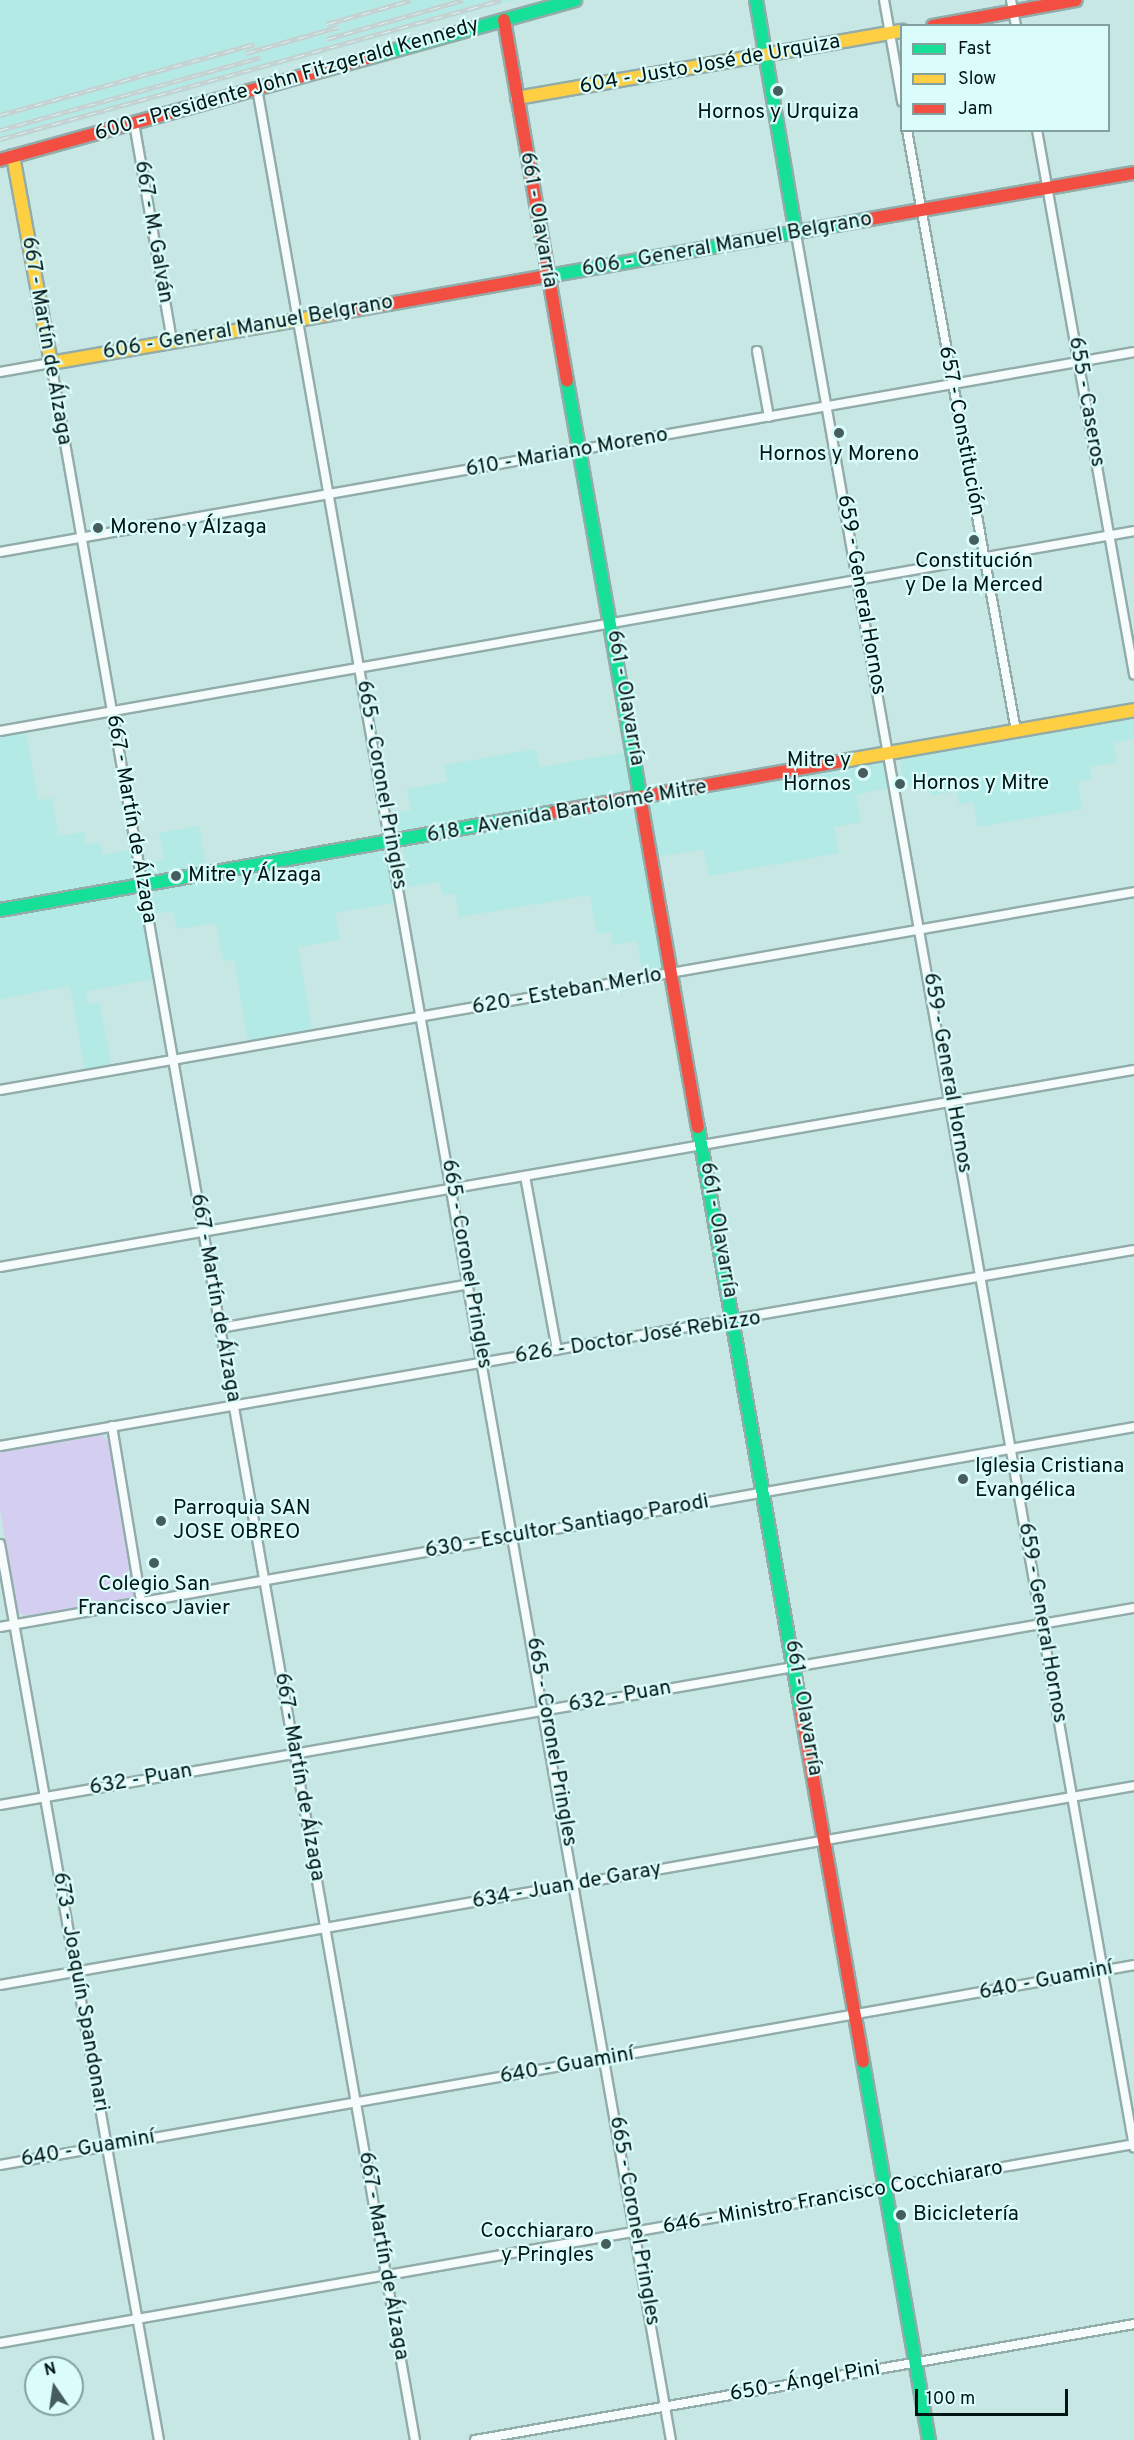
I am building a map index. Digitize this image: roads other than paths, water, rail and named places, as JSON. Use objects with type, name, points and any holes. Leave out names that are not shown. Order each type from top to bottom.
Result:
[{"type":"street","name":"600 - Presidente John Fitzgerald Kennedy","points":[[0,160],[575,0]]},
{"type":"street","name":"659 - General Hornos","points":[[756,0],[1134,2145]]},
{"type":"street","points":[[884,0],[896,32],[900,78]]},
{"type":"street","points":[[941,24],[1012,6],[1076,0]]},
{"type":"street","points":[[1012,6],[1016,24]]},
{"type":"street","name":"661 - Olavarría","points":[[504,20],[547,278],[612,624],[796,1666],[929,2440]]},
{"type":"street","name":"604 - Justo José de Urquiza","points":[[518,98],[767,57],[896,32]]},
{"type":"street","name":"665 - Coronel Pringles","points":[[257,88],[515,1536],[671,2440]]},
{"type":"street","name":"667 - M. Galván","points":[[134,123],[172,341]]},
{"type":"street","name":"657 - Constitución","points":[[907,132],[1016,731]]},
{"type":"street","name":"655 - Caseros","points":[[1036,132],[1134,674]]},
{"type":"street","name":"667 - Martín de Álzaga","points":[[13,156],[235,1406],[415,2440]]},
{"type":"street","name":"606 - General Manuel Belgrano","points":[[0,372],[547,278],[1134,173]]},
{"type":"street","points":[[757,351],[769,417]]},
{"type":"street","name":"610 - Mariano Moreno","points":[[0,552],[330,496],[1134,352]]},
{"type":"street","points":[[0,731],[1134,531]]},
{"type":"street","name":"618 - Avenida Bartolomé Mitre","points":[[0,910],[642,799],[1134,710]]},
{"type":"street","name":"620 - Esteban Merlo","points":[[0,1090],[1134,892]]},
{"type":"street","points":[[0,1267],[1134,1070]]},
{"type":"street","points":[[525,1176],[556,1350]]},
{"type":"street","name":"626 - Doctor José Rebizzo","points":[[0,1446],[556,1350],[735,1322],[1134,1250]]},
{"type":"street","points":[[220,1328],[469,1284]]},
{"type":"street","points":[[112,1426],[141,1601]]},
{"type":"street","name":"630 - Escultor Santiago Parodi","points":[[0,1627],[1134,1427]]},
{"type":"street","name":"673 - Joaquín Spandonari","points":[[0,1544],[159,2440]]},
{"type":"street","name":"632 - Puan","points":[[0,1805],[1134,1608]]},
{"type":"street","name":"634 - Juan de Garay","points":[[0,1985],[826,1842],[1134,1786]]},
{"type":"street","name":"640 - Guaminí","points":[[0,2165],[855,2017],[1134,1965]]},
{"type":"street","name":"646 - Ministro Francisco Cocchiararo","points":[[0,2343],[636,2234],[1134,2145]]},
{"type":"street","name":"650 - Ángel Pini","points":[[475,2440],[1134,2324]]},
{"type":"railway","points":[[327,24],[411,0]]},
{"type":"railway","points":[[327,39],[463,0]]},
{"type":"railway","points":[[0,139],[501,0]]},
{"type":"railway","points":[[246,53],[338,27]]},
{"type":"railway","points":[[0,115],[254,44]]},
{"type":"railway","points":[[0,130],[261,57]]},
{"type":"place","name":"Hornos y Urquiza","points":[[778,91]]},
{"type":"place","name":"Hornos y Moreno","points":[[839,433]]},
{"type":"place","name":"Moreno y Álzaga","points":[[98,528]]},
{"type":"place","name":"Constitución y De la Merced","points":[[974,540]]},
{"type":"place","name":"Mitre y Hornos","points":[[863,773]]},
{"type":"place","name":"Hornos y Mitre","points":[[900,784]]},
{"type":"place","name":"Mitre y Álzaga","points":[[176,876]]},
{"type":"place","name":"Iglesia Cristiana Evangélica","points":[[963,1479]]},
{"type":"place","name":"Parroquia SAN JOSE OBREO","points":[[161,1521]]},
{"type":"place","name":"Colegio San Francisco Javier","points":[[154,1563]]},
{"type":"place","name":"Bicicletería","points":[[901,2215]]},
{"type":"place","name":"Cocchiararo y Pringles","points":[[606,2244]]}]
